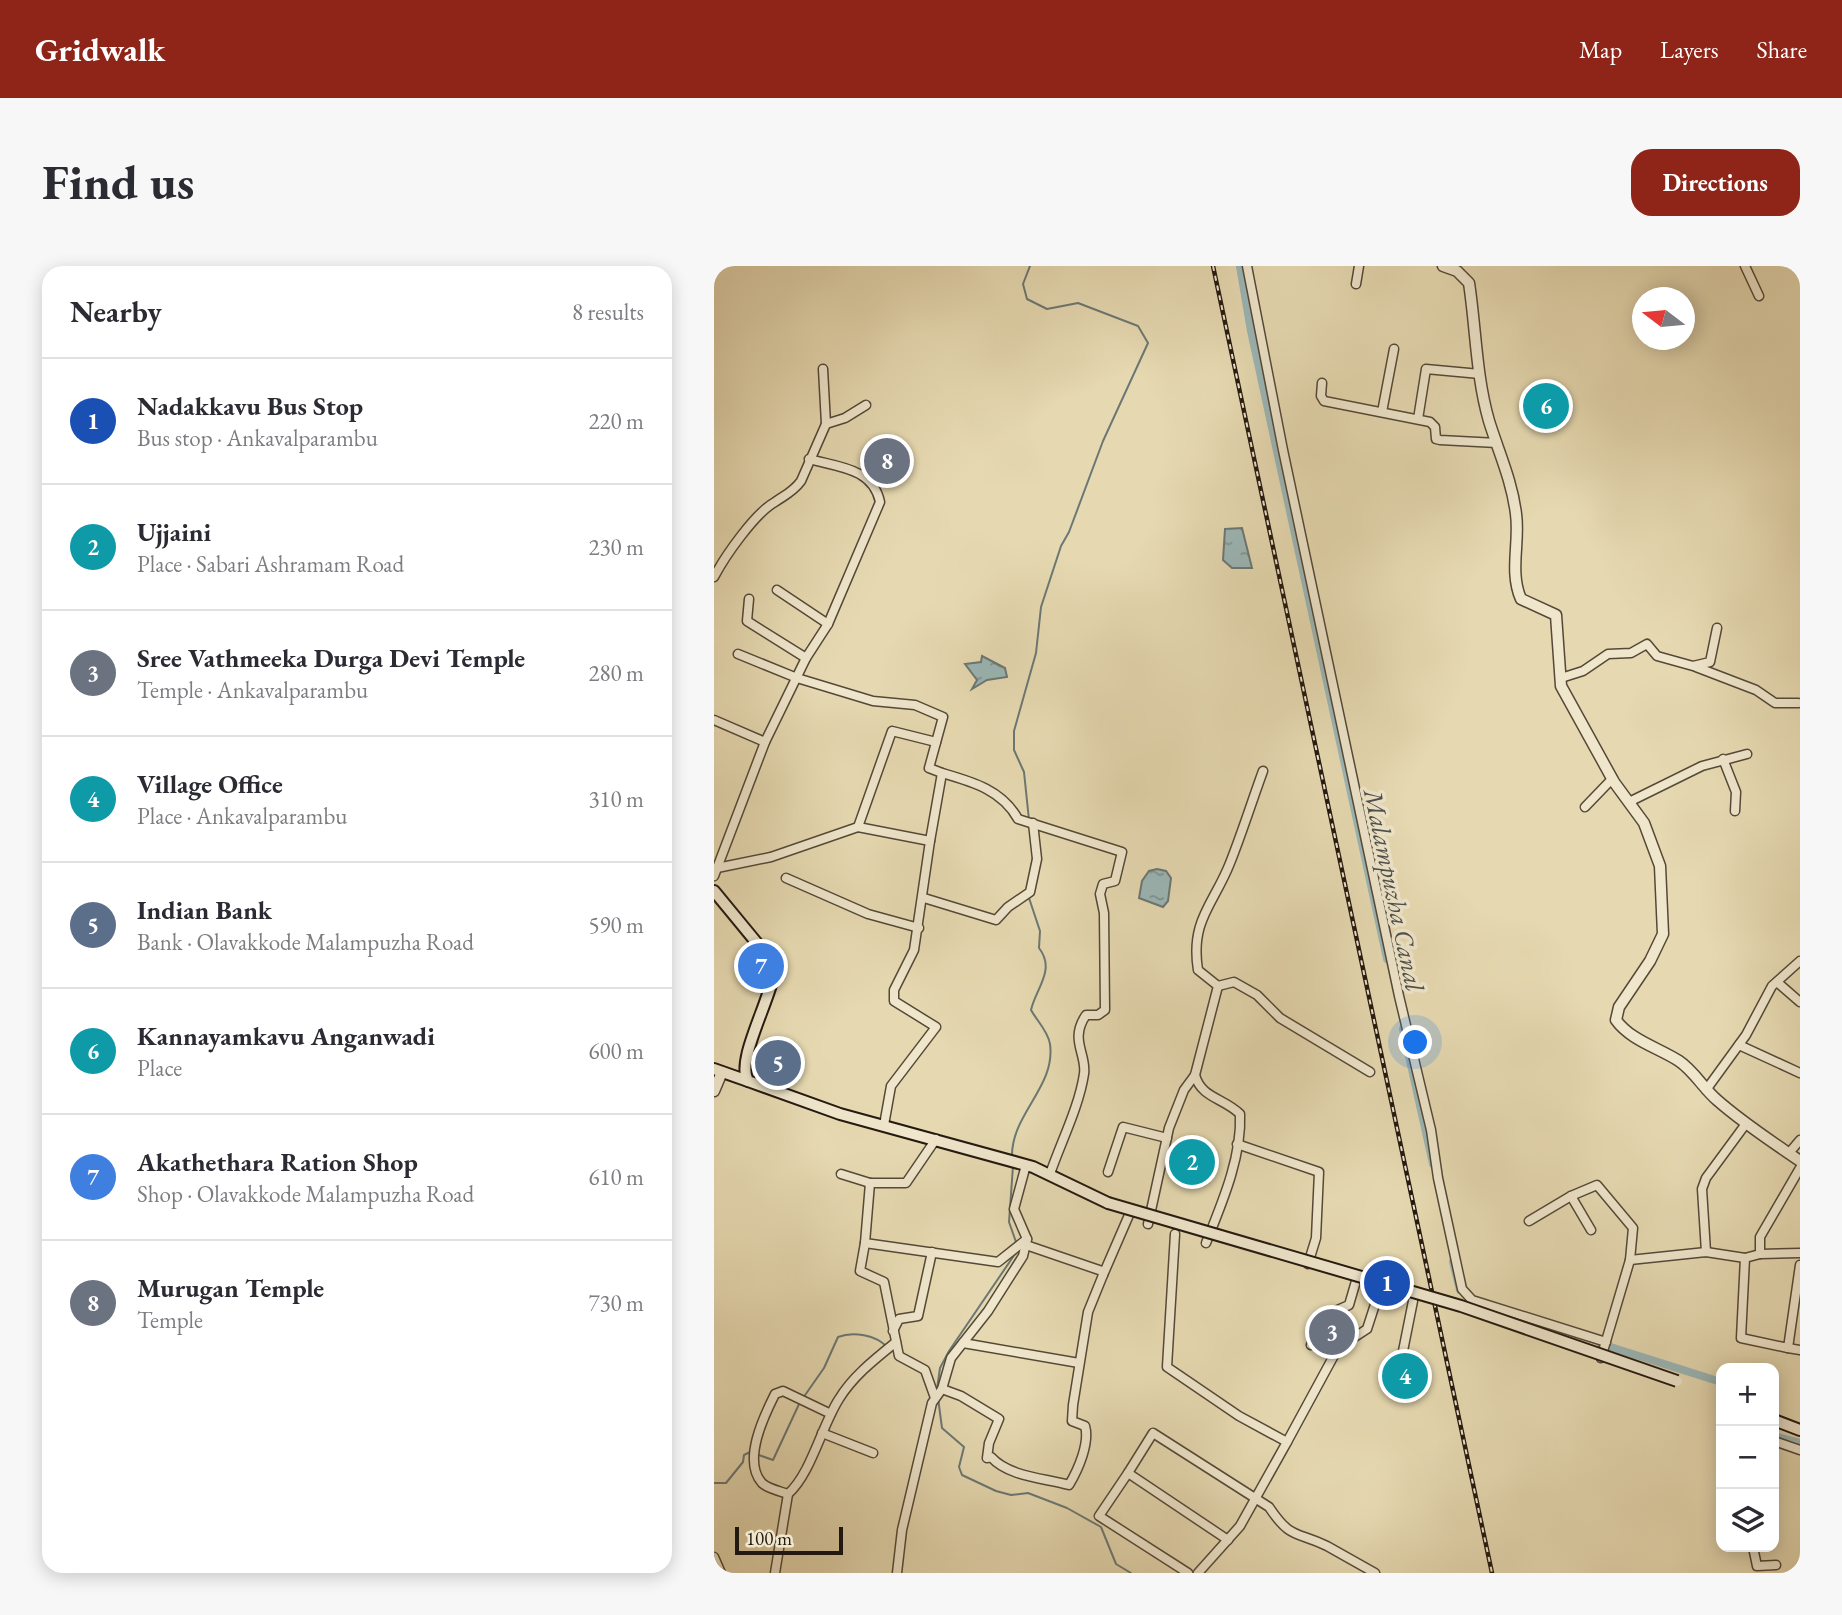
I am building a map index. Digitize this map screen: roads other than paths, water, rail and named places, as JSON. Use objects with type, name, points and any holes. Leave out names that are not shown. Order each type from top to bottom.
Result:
[{"type":"main road","points":[[714,891],[775,965],[770,992],[744,1066],[748,1081]]},
{"type":"main road","points":[[718,1070],[840,1114],[936,1139],[1050,1174],[1108,1203],[1461,1306],[1677,1381]]},
{"type":"main road","points":[[1779,1422],[1800,1430]]},
{"type":"street","points":[[1247,266],[1288,475],[1399,996],[1431,1130],[1460,1280],[1468,1297],[1604,1348],[1630,1260],[1633,1228],[1598,1185],[1571,1196],[1528,1221]]},
{"type":"street","points":[[1356,284],[1359,266]]},
{"type":"street","points":[[1443,266],[1457,271],[1469,283],[1473,337],[1489,420],[1511,480],[1517,517],[1515,583],[1521,598],[1556,615],[1561,686],[1612,779],[1653,840],[1660,866],[1663,934],[1650,961],[1619,1007],[1616,1020],[1623,1029],[1692,1071],[1706,1090],[1745,1125],[1800,1161]]},
{"type":"street","points":[[1745,266],[1759,296]]},
{"type":"street","points":[[1382,411],[1394,349]]},
{"type":"street","points":[[714,577],[730,550],[756,521],[774,502],[795,489],[826,424],[823,369]]},
{"type":"street","points":[[1418,419],[1426,369],[1480,374]]},
{"type":"street","points":[[1322,383],[1324,401],[1382,411],[1433,424],[1436,439],[1440,440],[1497,443]]},
{"type":"street","points":[[826,424],[845,418],[866,405]]},
{"type":"street","points":[[716,872],[765,742],[807,658],[828,624],[880,502],[877,489],[864,474],[809,459]]},
{"type":"street","points":[[776,590],[828,624]]},
{"type":"street","points":[[749,599],[747,621],[807,658]]},
{"type":"street","points":[[1693,666],[1712,660],[1717,628]]},
{"type":"street","points":[[1561,678],[1583,671],[1608,654],[1631,653],[1647,644],[1657,656],[1693,666],[1756,690],[1775,703],[1798,703]]},
{"type":"street","points":[[738,654],[797,678],[873,701],[915,705],[943,717],[929,768],[992,791],[1009,803],[1018,819],[1122,852],[1115,881],[1103,884],[1100,894],[1104,913],[1105,1010],[1098,1015],[1086,1015],[1082,1022],[1079,1050],[1084,1073],[1050,1174]]},
{"type":"street","points":[[714,720],[765,742]]},
{"type":"street","points":[[858,827],[892,731],[936,743]]},
{"type":"street","points":[[1629,802],[1702,766],[1747,754]]},
{"type":"street","points":[[1723,759],[1736,792],[1735,811]]},
{"type":"street","points":[[1218,986],[1198,970],[1195,947],[1209,901],[1229,866],[1263,771]]},
{"type":"street","points":[[884,1125],[891,1086],[936,1027],[894,1001],[894,990],[914,950],[919,928],[942,774]]},
{"type":"street","points":[[1586,807],[1612,779]]},
{"type":"street","points":[[924,898],[996,920],[1008,907],[1030,892],[1037,859],[1033,823]]},
{"type":"street","points":[[716,872],[771,857],[858,827],[930,841]]},
{"type":"street","points":[[786,878],[868,914],[919,928]]},
{"type":"street","points":[[1706,1090],[1739,1045],[1777,982],[1800,961]]},
{"type":"street","points":[[1218,986],[1234,982],[1245,988],[1257,995],[1280,1018],[1370,1072]]},
{"type":"street","points":[[1777,982],[1800,1002]]},
{"type":"street","points":[[1148,1224],[1167,1138],[1184,1090],[1195,1075],[1218,986]]},
{"type":"street","points":[[1739,1045],[1800,1073]]},
{"type":"street","points":[[714,1091],[718,1070]]},
{"type":"street","points":[[1195,1075],[1198,1087],[1209,1096],[1228,1103],[1240,1114],[1237,1144],[1221,1204],[1206,1242]]},
{"type":"street","points":[[1706,1252],[1702,1189],[1706,1178],[1745,1125]]},
{"type":"street","points":[[1108,1172],[1123,1128],[1167,1138]]},
{"type":"street","points":[[841,1174],[870,1183],[906,1183],[936,1139]]},
{"type":"street","points":[[1788,1153],[1800,1140]]},
{"type":"street","points":[[1237,1144],[1319,1172],[1315,1238],[1308,1264]]},
{"type":"street","points":[[897,1573],[902,1530],[938,1394],[951,1358],[995,1300],[1023,1256],[1025,1242],[1014,1209],[1017,1163]]},
{"type":"street","points":[[1760,1254],[1760,1237],[1800,1168]]},
{"type":"street","points":[[870,1183],[860,1271],[884,1282],[894,1331]]},
{"type":"street","points":[[1571,1196],[1591,1230]]},
{"type":"street","points":[[938,1394],[961,1396],[999,1419],[989,1443],[987,1458],[991,1457],[1003,1467],[1035,1478],[1069,1485],[1077,1472],[1087,1432],[1084,1426],[1072,1421],[1088,1312],[1129,1215]]},
{"type":"street","points":[[1175,1234],[1167,1367],[1239,1416],[1287,1442]]},
{"type":"street","points":[[865,1243],[998,1262],[1012,1249],[1025,1242],[1102,1271],[1103,1275]]},
{"type":"street","points":[[932,1252],[918,1316],[899,1319],[892,1345],[899,1356],[927,1375],[938,1394]]},
{"type":"street","points":[[1630,1260],[1706,1252],[1745,1258],[1760,1254],[1800,1253]]},
{"type":"street","points":[[1745,1258],[1741,1338],[1800,1350]]},
{"type":"street","points":[[1788,1348],[1800,1265]]},
{"type":"street","points":[[1311,1345],[1326,1315],[1349,1305],[1356,1281]]},
{"type":"street","points":[[1198,1573],[1240,1527],[1338,1349],[1367,1329],[1380,1289]]},
{"type":"street","points":[[1402,1356],[1413,1301]]},
{"type":"street","points":[[1484,1321],[1485,1304]]},
{"type":"street","points":[[963,1343],[1079,1363]]},
{"type":"street","points":[[775,1573],[788,1494],[794,1489],[839,1399],[864,1368],[892,1345]]},
{"type":"street","points":[[788,1494],[764,1486],[757,1475],[755,1443],[775,1394],[783,1391],[798,1396],[831,1414]]},
{"type":"street","points":[[822,1433],[873,1452]]},
{"type":"street","points":[[1188,1573],[1099,1517],[1153,1433],[1269,1507],[1279,1523],[1297,1537],[1324,1545],[1375,1573]]},
{"type":"street","points":[[1779,1443],[1800,1450]]},
{"type":"street","points":[[1128,1473],[1228,1540]]},
{"type":"street","points":[[1753,1552],[1757,1566],[1776,1565]]},
{"type":"street","points":[[714,1557],[721,1573]]},
{"type":"water","points":[[1242,528],[1252,568],[1232,568],[1223,560],[1225,529]]},
{"type":"water","points":[[982,656],[1005,668],[1007,677],[987,680],[972,689],[977,680],[965,664],[981,662]]},
{"type":"water","points":[[1149,871],[1166,871],[1171,878],[1168,901],[1163,907],[1139,898],[1142,881]]},
{"type":"waterway","points":[[1029,820],[1024,772],[1014,750],[1014,731],[1036,653],[1041,607],[1061,546],[1069,532],[1103,441],[1148,343],[1138,326],[1078,303],[1047,309],[1027,299],[1023,284],[1030,266]]},
{"type":"waterway","name":"Malampuzha Canal","points":[[1240,266],[1251,331],[1387,959]]},
{"type":"waterway","points":[[1028,885],[1033,857]]},
{"type":"waterway","points":[[1012,1157],[1018,1127],[1040,1087],[1050,1059],[1049,1039],[1031,1010],[1046,964],[1039,948],[1040,931],[1029,898]]},
{"type":"waterway","name":"Malampuzha Canal","points":[[1403,1029],[1433,1164]]},
{"type":"waterway","points":[[1013,1166],[1009,1222],[1016,1242]]},
{"type":"waterway","points":[[937,1389],[940,1368],[949,1351],[1017,1251]]},
{"type":"waterway","name":"Malampuzha Canal","points":[[1453,1262],[1460,1290]]},
{"type":"waterway","points":[[803,1398],[824,1368],[838,1337],[864,1335],[887,1347]]},
{"type":"waterway","name":"Malampuzha Canal","points":[[1601,1344],[1716,1380]]},
{"type":"waterway","points":[[901,1361],[914,1368]]},
{"type":"waterway","points":[[938,1398],[942,1428],[964,1447],[959,1467],[962,1475],[996,1491],[1011,1495],[1028,1493],[1067,1508],[1101,1527],[1116,1564],[1131,1573]]},
{"type":"waterway","points":[[756,1454],[773,1460],[800,1402]]},
{"type":"waterway","name":"Malampuzha Canal","points":[[1779,1437],[1800,1443]]},
{"type":"waterway","points":[[714,1483],[726,1483],[743,1462],[744,1455],[752,1451]]},
{"type":"railway","points":[[1213,266],[1492,1573]]},
{"type":"place","name":"Kannayamkavu Anganwadi","points":[[1546,406]]},
{"type":"place","name":"Murugan Temple","points":[[887,461]]},
{"type":"place","name":"Akathethara Ration Shop","points":[[761,966]]},
{"type":"place","name":"Indian Bank","points":[[778,1063]]},
{"type":"place","name":"Ujjaini","points":[[1192,1162]]},
{"type":"place","name":"Nadakkavu Bus Stop","points":[[1387,1283]]},
{"type":"place","name":"Sree Vathmeeka Durga Devi Temple","points":[[1332,1332]]},
{"type":"place","name":"Village Office","points":[[1405,1376]]}]
